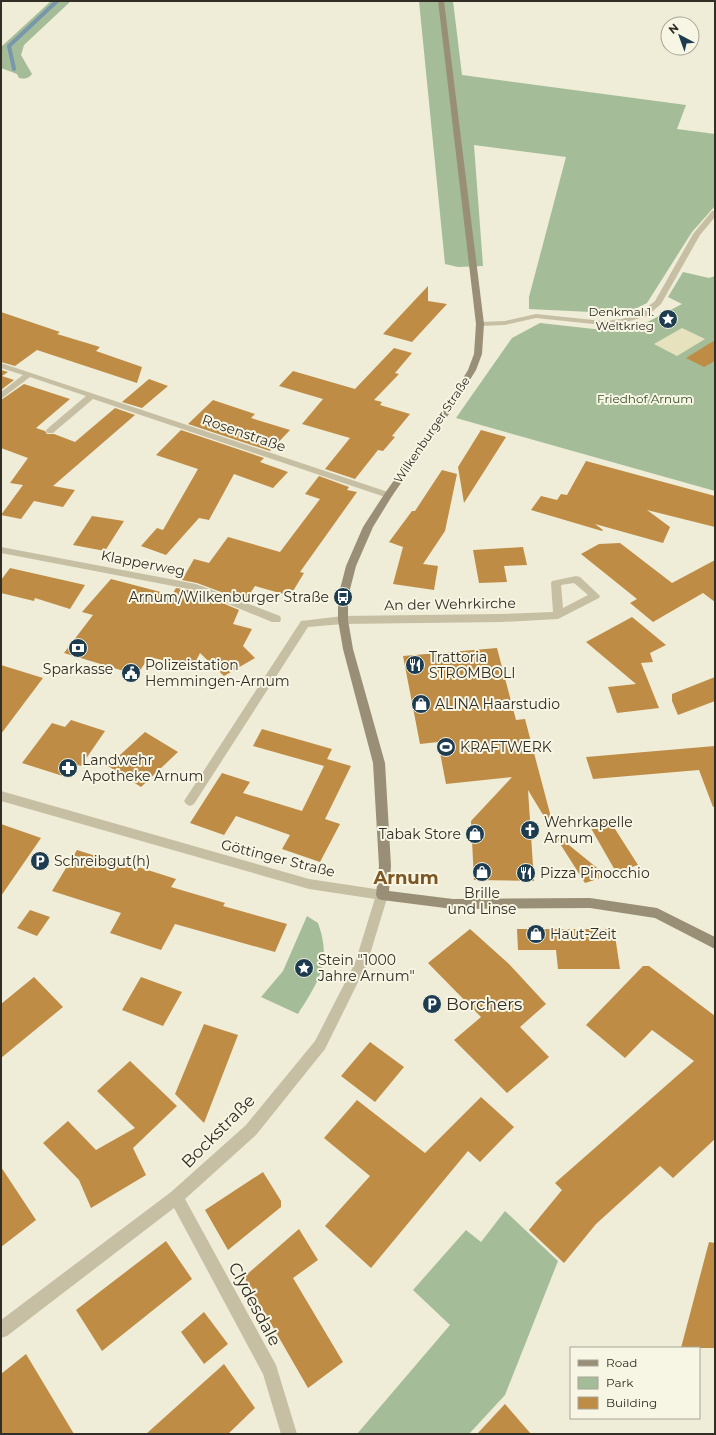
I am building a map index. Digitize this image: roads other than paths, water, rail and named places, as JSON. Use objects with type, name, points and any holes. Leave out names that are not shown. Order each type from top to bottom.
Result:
[{"type":"main road","name":"Wilkenburger Straße","points":[[382,895],[385,866],[379,763],[348,649],[343,620],[343,597],[351,566],[368,527],[388,495],[443,417],[472,370],[478,354],[480,324],[442,1]]},
{"type":"main road","name":"Göttinger Straße","points":[[382,895],[453,904],[590,903],[657,913],[715,943]]},
{"type":"street","points":[[480,324],[505,323],[536,316],[603,323],[623,321],[644,314],[658,302],[697,234],[715,213]]},
{"type":"street","name":"Rosenstraße","points":[[1,365],[388,495]]},
{"type":"street","points":[[1,396],[28,374]]},
{"type":"street","points":[[50,431],[91,396]]},
{"type":"street","name":"Klapperweg","points":[[1,550],[196,587],[276,619]]},
{"type":"street","name":"An der Wehrkirche","points":[[343,620],[501,618],[558,615]]},
{"type":"street","points":[[190,802],[305,624],[343,620]]},
{"type":"street","name":"Göttinger Straße","points":[[1,796],[308,884],[382,895]]},
{"type":"street","name":"Bockstraße","points":[[1,1330],[176,1197],[251,1130],[320,1045],[361,964],[382,895]]},
{"type":"street","name":"Clydesdale","points":[[176,1197],[270,1371],[289,1434]]},
{"type":"waterway","points":[[14,69],[9,46],[57,1]]},
{"type":"place","name":"Denkmal 1. Weltkrieg","points":[[668,319]]},
{"type":"place","name":"Arnum/Wilkenburger Straße","points":[[343,597]]},
{"type":"place","name":"Sparkasse","points":[[78,648]]},
{"type":"place","name":"Trattoria STROMBOLI","points":[[415,665]]},
{"type":"place","name":"Polizeistation Hemmingen-Arnum","points":[[131,673]]},
{"type":"place","name":"ALINA Haarstudio","points":[[421,704]]},
{"type":"place","name":"KRAFTWERK","points":[[446,747]]},
{"type":"place","name":"Landwehr Apotheke Arnum","points":[[68,768]]},
{"type":"place","name":"Wehrkapelle Arnum","points":[[530,830]]},
{"type":"place","name":"Tabak Store","points":[[475,834]]},
{"type":"place","name":"Schreibgut(h)","points":[[40,861]]},
{"type":"place","name":"Brille und Linse","points":[[482,872]]},
{"type":"place","name":"Pizza Pinocchio","points":[[526,873]]},
{"type":"place","name":"Haut-Zeit","points":[[536,934]]},
{"type":"place","name":"Stein \"1000 Jahre Arnum\"","points":[[304,968]]},
{"type":"place","name":"Borchers","points":[[432,1004]]},
{"type":"district","name":"Arnum","points":[[406,878]]},
{"type":"park label","name":"Friedhof Arnum","points":[[645,399]]}]
